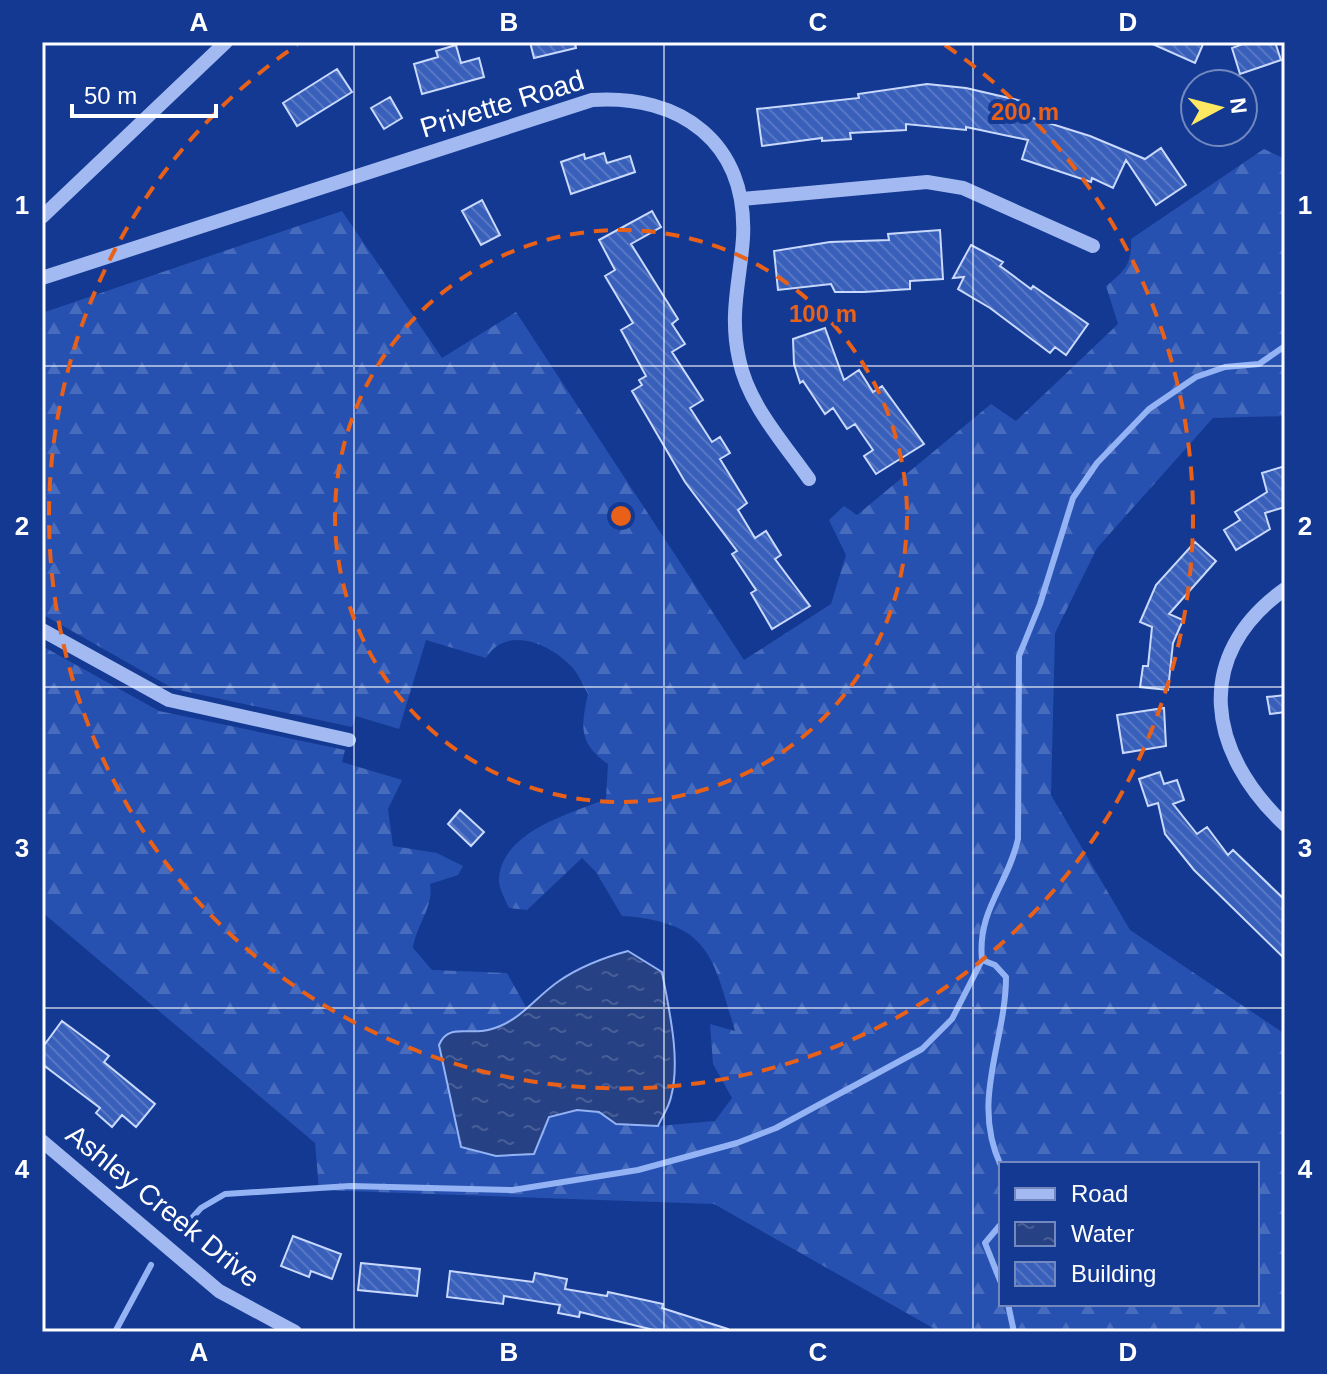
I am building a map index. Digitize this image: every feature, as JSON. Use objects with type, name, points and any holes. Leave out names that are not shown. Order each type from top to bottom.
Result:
[{"type":"street","points":[[42,217],[226,42]]},
{"type":"street","name":"Privette Road","points":[[42,278],[592,100],[626,98],[670,108],[709,134],[732,168],[742,199],[743,238],[734,295],[733,327],[740,363],[753,398],[809,479]]},
{"type":"street","points":[[742,199],[927,182],[963,188],[1093,246]]},
{"type":"street","points":[[1285,589],[1240,630],[1221,685],[1220,718],[1228,748],[1246,780],[1285,825]]},
{"type":"street","points":[[42,630],[169,700],[349,740]]},
{"type":"street","name":"Ashley Creek Drive","points":[[42,1141],[219,1291],[295,1332]]},
{"type":"green space","points":[[1264,149],[1285,159],[1285,416],[1213,418],[1097,548],[1055,633],[1051,795],[1130,930],[1285,1034],[1285,1332],[940,1332],[714,1204],[319,1190],[315,1143],[42,912],[42,646],[159,711],[345,750],[342,762],[402,780],[388,809],[393,846],[437,853],[463,866],[458,875],[430,884],[427,908],[413,948],[432,970],[507,973],[527,1009],[500,1027],[472,1032],[449,1031],[534,1154],[549,1117],[577,1110],[599,1112],[616,1124],[658,1126],[715,1121],[732,1098],[713,1064],[710,1024],[735,1031],[713,964],[703,948],[674,926],[622,916],[596,872],[582,858],[527,910],[509,908],[501,889],[499,878],[503,862],[525,836],[557,818],[606,799],[608,764],[591,749],[584,733],[588,694],[576,672],[562,658],[528,641],[505,642],[494,648],[486,658],[426,640],[399,729],[356,716],[352,727],[174,689],[42,614],[42,313],[342,211],[442,358],[516,312],[744,660],[831,604],[846,555],[829,520],[844,506],[857,515],[991,404],[1016,421],[1118,324],[1106,286],[1126,266],[1131,239]]},
{"type":"water","points":[[628,951],[662,972],[671,1018],[674,1082],[669,1104],[658,1126],[616,1124],[599,1112],[577,1110],[549,1117],[534,1154],[496,1156],[461,1147],[439,1045],[443,1038],[453,1032],[499,1027],[567,976],[592,963]]},
{"type":"building","points":[[530,42],[575,42],[576,48],[534,58]]},
{"type":"building","points":[[1148,42],[1204,42],[1195,63]]},
{"type":"building","points":[[1248,42],[1275,42],[1281,60],[1258,68],[1238,68],[1232,48]]},
{"type":"building","points":[[456,45],[461,63],[479,58],[484,77],[422,94],[414,64],[438,57],[436,51]]},
{"type":"building","points":[[337,69],[352,92],[297,126],[283,103]]},
{"type":"building","points":[[927,84],[966,88],[1026,102],[1023,115],[1090,136],[1145,159],[1161,148],[1186,185],[1156,205],[1126,160],[1113,188],[1092,178],[1091,182],[1022,159],[1028,140],[966,127],[966,130],[906,124],[906,130],[850,133],[851,139],[822,141],[822,138],[762,146],[757,109],[859,98],[858,94]]},
{"type":"building","points":[[390,97],[402,118],[384,129],[371,108]]},
{"type":"building","points":[[604,153],[607,163],[630,156],[635,172],[571,194],[561,162],[584,154],[585,159]]},
{"type":"building","points":[[482,200],[500,235],[481,245],[462,211]]},
{"type":"building","points":[[652,211],[661,227],[631,244],[678,319],[672,324],[685,344],[672,352],[703,400],[690,408],[712,442],[720,437],[730,453],[720,459],[747,503],[738,510],[755,538],[766,531],[781,555],[775,559],[810,606],[772,629],[751,593],[756,590],[732,554],[737,551],[685,482],[632,391],[642,385],[639,380],[646,376],[621,330],[633,323],[605,276],[615,270],[599,240]]},
{"type":"building","points":[[940,230],[943,279],[910,281],[910,289],[835,292],[831,284],[778,290],[774,251],[830,242],[889,240],[888,234]]},
{"type":"building","points":[[971,245],[1003,262],[1000,266],[1031,289],[1033,286],[1088,324],[1066,355],[1055,347],[1050,353],[990,308],[958,289],[964,277],[953,278]]},
{"type":"building","points":[[825,328],[844,380],[859,370],[873,392],[882,386],[924,444],[876,474],[864,456],[873,450],[855,424],[847,429],[833,408],[825,414],[803,381],[800,383],[794,364],[793,339]]},
{"type":"building","points":[[1285,466],[1285,507],[1265,513],[1270,529],[1236,550],[1224,530],[1240,520],[1235,512],[1267,492],[1262,473]]},
{"type":"building","points":[[1195,542],[1216,561],[1169,614],[1183,620],[1173,643],[1168,690],[1140,687],[1143,666],[1148,666],[1152,627],[1140,622],[1156,585]]},
{"type":"building","points":[[1285,695],[1285,712],[1270,714],[1267,697]]},
{"type":"building","points":[[1164,708],[1166,746],[1123,753],[1117,715]]},
{"type":"building","points":[[1160,772],[1164,784],[1177,780],[1184,800],[1173,804],[1197,834],[1207,827],[1228,855],[1233,850],[1285,900],[1285,959],[1194,870],[1165,834],[1158,803],[1148,806],[1139,779]]},
{"type":"building","points":[[460,810],[484,832],[471,846],[448,824]]},
{"type":"building","points":[[62,1021],[109,1056],[104,1062],[155,1104],[136,1127],[122,1115],[112,1127],[96,1113],[100,1108],[42,1064],[42,1048]]},
{"type":"building","points":[[293,1236],[341,1254],[332,1279],[311,1271],[309,1277],[281,1266]]},
{"type":"building","points":[[361,1263],[420,1269],[417,1296],[358,1290]]},
{"type":"building","points":[[450,1271],[533,1282],[535,1273],[567,1279],[565,1289],[607,1296],[608,1292],[663,1304],[662,1308],[728,1329],[728,1332],[662,1332],[580,1312],[579,1317],[558,1313],[560,1305],[504,1296],[503,1304],[447,1297]]},
{"type":"waterway","points":[[982,960],[984,926],[1018,839],[1019,656],[1040,604],[1073,498],[1097,463],[1149,409],[1196,377],[1225,367],[1259,364],[1285,346]]},
{"type":"waterway","points":[[982,960],[995,965],[1006,977],[1005,1001],[989,1094],[992,1142],[1000,1162]]},
{"type":"waterway","points":[[182,1229],[201,1208],[225,1194],[350,1186],[513,1190],[638,1170],[737,1143],[776,1128],[922,1049],[952,1019],[982,960]]},
{"type":"waterway","points":[[999,1226],[985,1243],[999,1278]]},
{"type":"waterway","points":[[115,1332],[151,1265]]},
{"type":"waterway","points":[[1008,1306],[1014,1332]]}]
